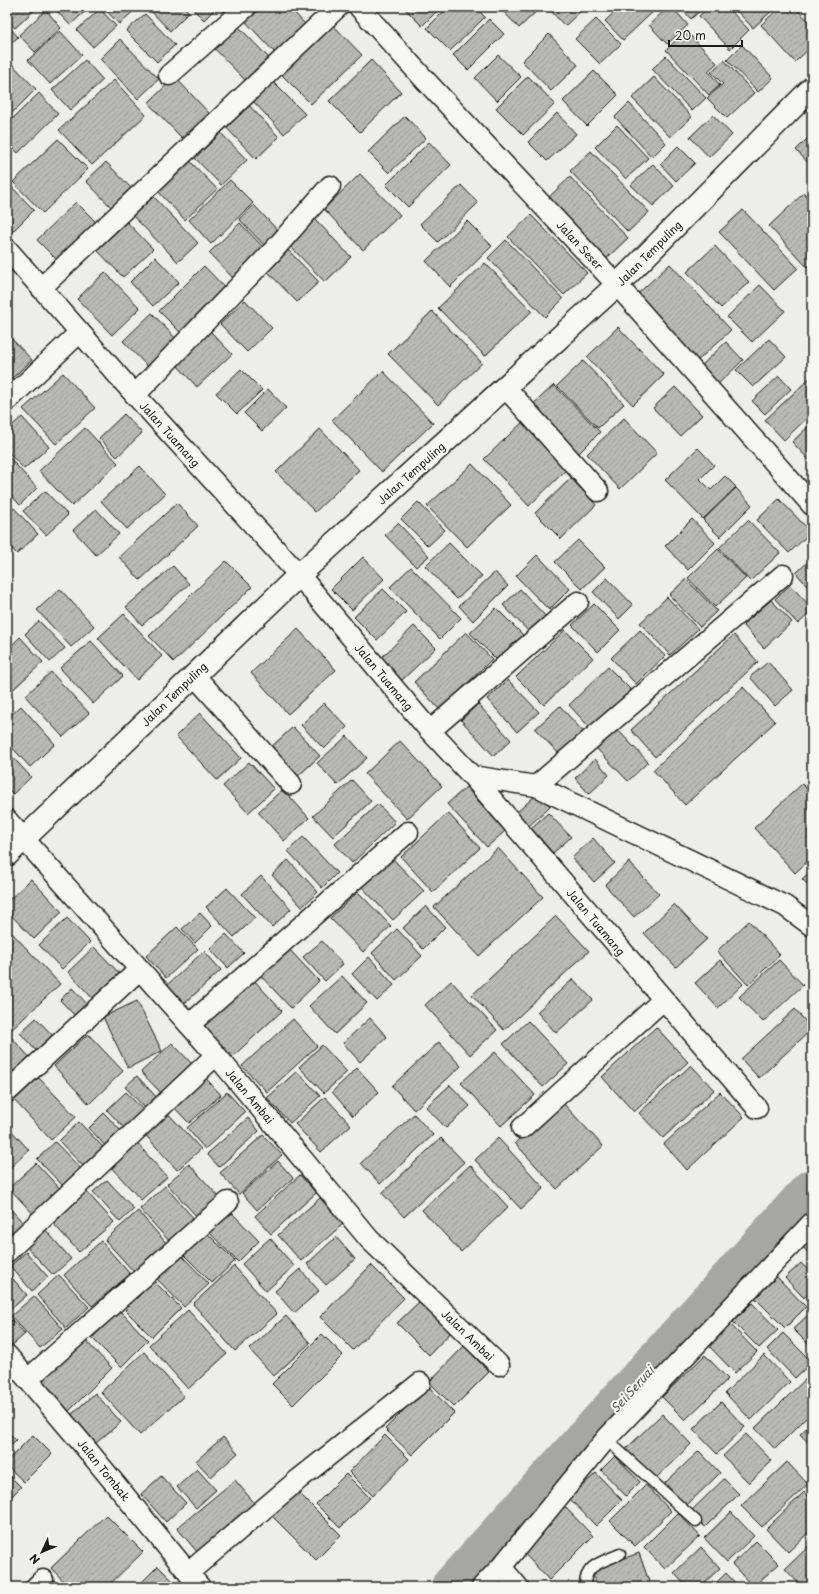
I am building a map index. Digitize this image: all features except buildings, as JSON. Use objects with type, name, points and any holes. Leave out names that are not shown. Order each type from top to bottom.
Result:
[{"type":"street","points":[[169,75],[246,7]]},
{"type":"street","points":[[41,288],[338,7]]},
{"type":"street","name":"Jalan Seser","points":[[359,7],[430,86],[617,285],[812,505]]},
{"type":"street","name":"Jalan Tempuling","points":[[7,855],[299,575],[617,285],[812,88]]},
{"type":"street","points":[[135,395],[272,252],[330,186]]},
{"type":"street","name":"Jalan Tuamang","points":[[7,249],[135,395],[299,575],[430,731],[472,776],[757,1108]]},
{"type":"street","points":[[7,401],[80,332]]},
{"type":"street","points":[[505,387],[598,491]]},
{"type":"street","points":[[536,786],[783,575]]},
{"type":"street","points":[[430,731],[578,602]]},
{"type":"street","points":[[194,675],[291,784]]},
{"type":"street","points":[[472,776],[536,786],[785,906],[812,926]]},
{"type":"street","name":"Jalan Ambai","points":[[7,820],[216,1055],[369,1239],[499,1365]]},
{"type":"street","points":[[189,1025],[408,832]]},
{"type":"street","points":[[7,1092],[140,969]]},
{"type":"street","points":[[522,1128],[663,1000]]},
{"type":"street","points":[[7,1252],[216,1055]]},
{"type":"street","points":[[28,1379],[228,1202]]},
{"type":"street","points":[[482,1587],[501,1567],[606,1439],[812,1223]]},
{"type":"street","name":"Jalan Tombak","points":[[7,1355],[194,1580]]},
{"type":"street","points":[[194,1580],[298,1479],[420,1383]]},
{"type":"street","points":[[501,1567],[518,1587]]},
{"type":"lane","points":[[606,1439],[696,1521]]},
{"type":"lane","points":[[585,1587],[586,1572],[591,1567],[620,1554]]},
{"type":"waterway","name":"Sei Seruai","points":[[453,1587],[812,1191]]}]
